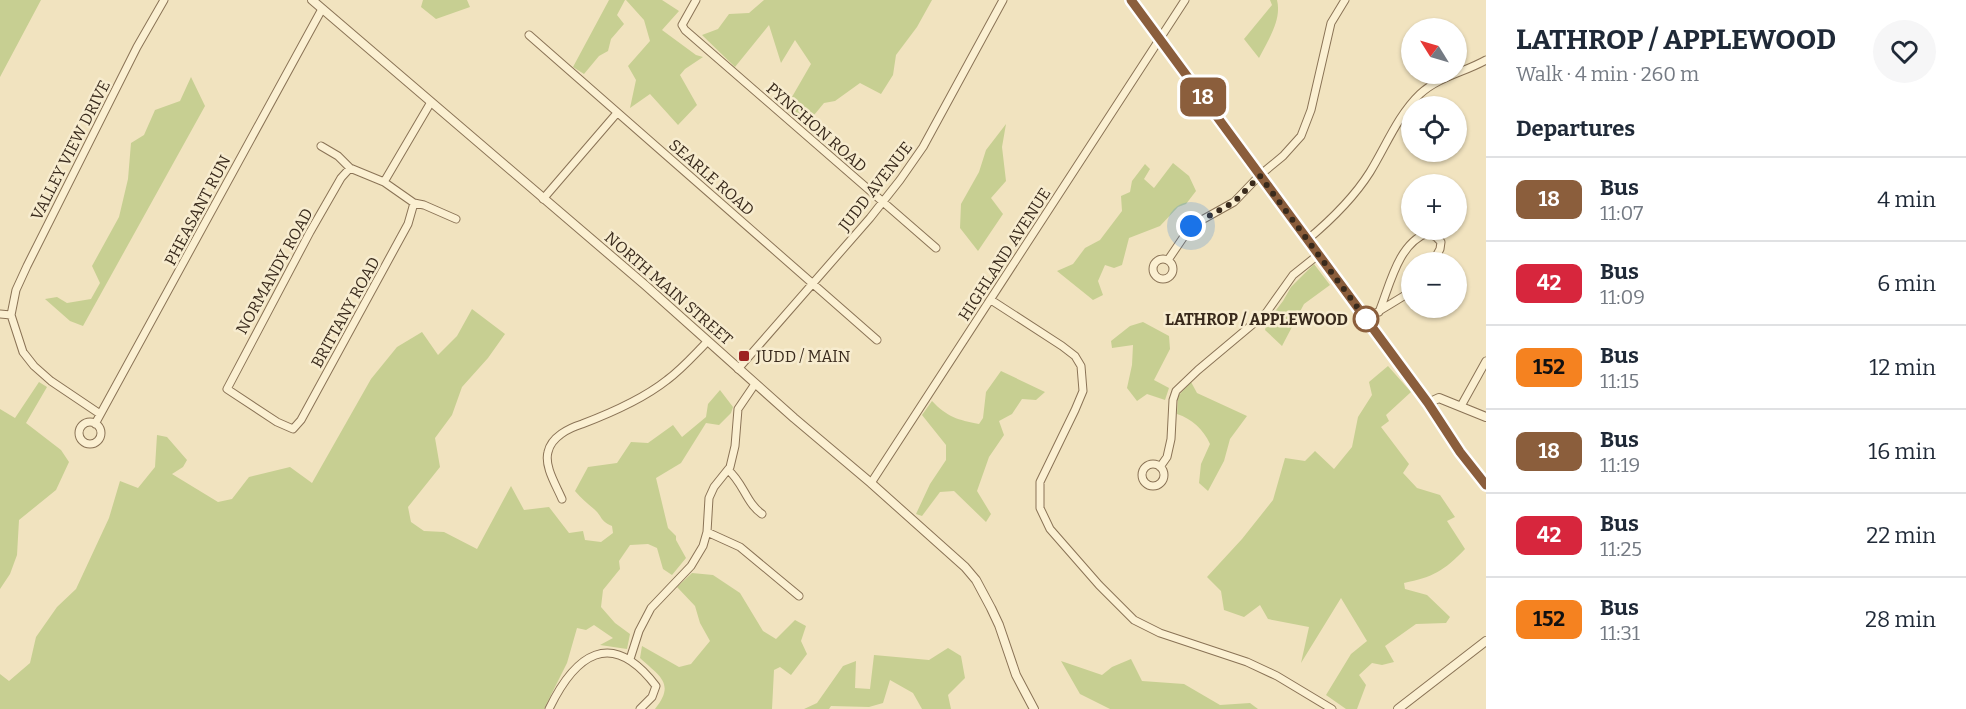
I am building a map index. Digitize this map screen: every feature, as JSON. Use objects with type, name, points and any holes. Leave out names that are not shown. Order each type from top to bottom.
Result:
[{"type":"street","name":"VALLEY VIEW DRIVE","points":[[11,315],[16,290],[27,266],[137,47],[164,0]]},
{"type":"street","name":"NORTH MAIN STREET","points":[[312,0],[645,285],[755,384],[947,549],[976,580],[999,625],[1016,675],[1034,709]]},
{"type":"street","name":"PYNCHON ROAD","points":[[696,0],[682,25],[785,118],[936,248]]},
{"type":"street","name":"JUDD AVENUE","points":[[738,369],[883,202],[923,147],[1003,0]]},
{"type":"street","points":[[1131,0],[1486,485]]},
{"type":"street","name":"HIGHLAND AVENUE","points":[[871,483],[1185,0]]},
{"type":"street","points":[[1168,260],[1191,226],[1234,202],[1294,145],[1307,123],[1325,56],[1328,34],[1345,0]]},
{"type":"street","name":"PHEASANT RUN","points":[[95,424],[322,9]]},
{"type":"street","name":"SEARLE ROAD","points":[[529,35],[877,340]]},
{"type":"street","points":[[1307,240],[1353,196],[1405,112],[1420,94],[1432,85],[1486,60]]},
{"type":"street","points":[[384,182],[431,102]]},
{"type":"street","points":[[543,199],[617,113]]},
{"type":"street","points":[[321,146],[338,156],[350,168],[384,182],[414,203],[456,219]]},
{"type":"street","name":"NORMANDY ROAD","points":[[292,429],[226,389],[310,232],[341,178],[350,168]]},
{"type":"street","name":"BRITTANY ROAD","points":[[292,429],[309,407],[383,272],[408,224],[414,203]]},
{"type":"street","points":[[1406,252],[1414,240],[1427,233],[1436,237],[1441,244],[1437,252]]},
{"type":"street","points":[[1160,467],[1167,457],[1171,439],[1173,400],[1176,391],[1266,313],[1293,275],[1318,255]]},
{"type":"street","points":[[1379,312],[1394,271],[1401,260]]},
{"type":"street","points":[[1366,320],[1401,298]]},
{"type":"street","points":[[991,300],[1062,346],[1075,356],[1081,366],[1083,391],[1040,482],[1040,508],[1050,529],[1099,585],[1134,620],[1160,633],[1247,662],[1332,709]]},
{"type":"street","points":[[0,314],[11,315],[23,352],[34,366],[51,381],[100,414]]},
{"type":"street","points":[[562,499],[547,463],[548,449],[560,435],[570,428],[600,417],[655,389],[675,374],[707,342]]},
{"type":"street","points":[[1461,406],[1486,361]]},
{"type":"street","points":[[630,659],[649,610],[691,565],[702,549],[707,532],[709,498],[714,487],[728,470],[735,446],[738,409],[755,384]]},
{"type":"street","points":[[1428,403],[1439,398],[1486,417]]},
{"type":"street","points":[[728,470],[738,480],[754,508],[762,514]]},
{"type":"street","points":[[707,532],[740,547],[799,596]]},
{"type":"street","points":[[1398,709],[1486,641]]},
{"type":"street","points":[[549,709],[568,675],[582,661],[594,655],[612,653],[630,659],[646,673],[656,686],[652,697],[640,709]]},
{"type":"green space","points":[[0,0],[41,0],[0,77]]},
{"type":"green space","points":[[423,0],[467,0],[470,7],[436,19],[421,7]]},
{"type":"green space","points":[[609,0],[625,0],[617,15],[624,24],[611,39],[608,51],[599,56],[584,74],[573,67]]},
{"type":"green space","points":[[626,0],[662,0],[679,11],[662,30],[696,55],[703,57],[680,75],[697,105],[678,125],[650,94],[630,108],[636,80],[628,66],[650,41],[644,20]]},
{"type":"green space","points":[[764,0],[932,0],[917,27],[896,55],[893,75],[881,94],[860,83],[835,101],[824,103],[805,126],[785,109],[811,64],[795,40],[781,63],[769,25],[735,67],[702,35],[718,29],[729,14],[749,13]]},
{"type":"green space","points":[[1270,0],[1277,0],[1278,15],[1259,58],[1244,39],[1272,5]]},
{"type":"green space","points":[[191,77],[205,106],[83,326],[70,321],[45,299],[57,297],[67,303],[91,299],[100,283],[92,266],[119,217],[128,179],[131,143],[144,135],[155,110],[180,101]]},
{"type":"green space","points":[[1006,124],[1002,147],[1006,181],[991,198],[1003,214],[978,251],[960,228],[961,204],[979,172],[986,150]]},
{"type":"green space","points":[[1173,163],[1189,176],[1196,191],[1186,204],[1178,207],[1160,226],[1129,238],[1122,265],[1114,268],[1105,265],[1098,281],[1103,295],[1093,300],[1057,271],[1073,264],[1085,248],[1100,240],[1122,211],[1121,196],[1130,192],[1132,181],[1145,164],[1150,169],[1144,179],[1154,188]]},
{"type":"green space","points":[[1314,264],[1330,285],[1304,304],[1282,346],[1265,330],[1267,322],[1291,287]]},
{"type":"green space","points":[[472,309],[505,334],[488,358],[462,387],[452,415],[435,438],[440,467],[408,507],[411,522],[424,531],[444,532],[477,549],[511,486],[524,510],[549,507],[569,533],[583,531],[585,540],[601,542],[613,533],[612,526],[603,520],[575,491],[588,467],[617,463],[631,442],[648,443],[673,425],[682,437],[706,417],[708,404],[720,390],[733,407],[731,413],[719,425],[706,423],[681,463],[656,478],[668,528],[676,536],[686,558],[672,575],[663,569],[657,548],[648,544],[630,545],[619,561],[620,569],[603,590],[601,607],[615,623],[630,634],[627,649],[600,645],[613,638],[594,625],[586,630],[577,628],[567,663],[544,709],[0,709],[0,674],[9,681],[30,663],[36,637],[57,607],[76,589],[109,518],[120,481],[138,488],[155,467],[157,435],[167,437],[187,460],[183,467],[172,474],[218,502],[232,499],[249,477],[290,467],[312,483],[371,379],[397,347],[422,332],[438,355],[457,336]]},
{"type":"green space","points":[[1143,322],[1169,336],[1170,349],[1154,380],[1169,388],[1165,400],[1147,394],[1137,401],[1127,388],[1133,345],[1112,348],[1111,341],[1130,326]]},
{"type":"green space","points":[[1388,366],[1411,392],[1386,415],[1389,421],[1381,427],[1409,464],[1403,473],[1417,488],[1440,495],[1455,517],[1447,521],[1465,549],[1438,572],[1404,583],[1405,589],[1427,595],[1450,617],[1446,623],[1416,624],[1385,646],[1394,662],[1382,665],[1372,663],[1359,675],[1366,685],[1357,709],[1346,709],[1326,695],[1351,654],[1367,641],[1341,598],[1301,663],[1309,627],[1268,619],[1260,605],[1244,617],[1224,610],[1221,591],[1207,577],[1242,539],[1273,500],[1285,458],[1305,461],[1315,451],[1334,469],[1352,447],[1358,417],[1372,395],[1369,382]]},
{"type":"green space","points":[[1001,371],[1045,392],[1036,400],[1022,399],[1012,414],[999,421],[1004,435],[989,457],[977,491],[991,514],[986,522],[954,491],[940,492],[922,516],[916,514],[930,484],[946,460],[946,445],[922,415],[932,401],[953,417],[979,424],[983,418],[986,392]]},
{"type":"green space","points":[[39,382],[47,387],[26,423],[61,450],[69,462],[56,490],[19,520],[17,555],[10,574],[0,589],[0,409],[15,418]]},
{"type":"green space","points":[[1191,382],[1197,393],[1247,416],[1230,439],[1224,461],[1208,491],[1199,483],[1201,464],[1210,444],[1196,425],[1177,414],[1178,396]]},
{"type":"green space","points":[[692,573],[713,575],[740,593],[763,631],[776,639],[795,620],[806,626],[801,641],[807,654],[791,675],[780,667],[774,670],[772,709],[655,709],[664,693],[664,686],[659,675],[640,658],[642,646],[679,667],[691,664],[710,641],[700,623],[695,606],[677,587]]},
{"type":"green space","points":[[948,648],[961,656],[965,678],[948,695],[951,709],[922,709],[913,693],[890,680],[883,703],[869,707],[831,706],[829,709],[804,709],[817,703],[843,666],[856,661],[855,688],[870,689],[874,655],[929,660]]},
{"type":"green space","points":[[1131,659],[1142,681],[1184,684],[1220,705],[1250,703],[1258,709],[1110,709],[1080,694],[1061,661],[1102,675],[1112,667]]},
{"type":"bus line","name":"18","points":[[1131,0],[1486,485]]},
{"type":"place","name":"LATHROP / APPLEWOOD","points":[[1366,319]]},
{"type":"place","name":"JUDD / MAIN","points":[[744,356]]},
{"type":"route","points":[[1191,226],[1234,202],[1260,176],[1366,319]]}]
